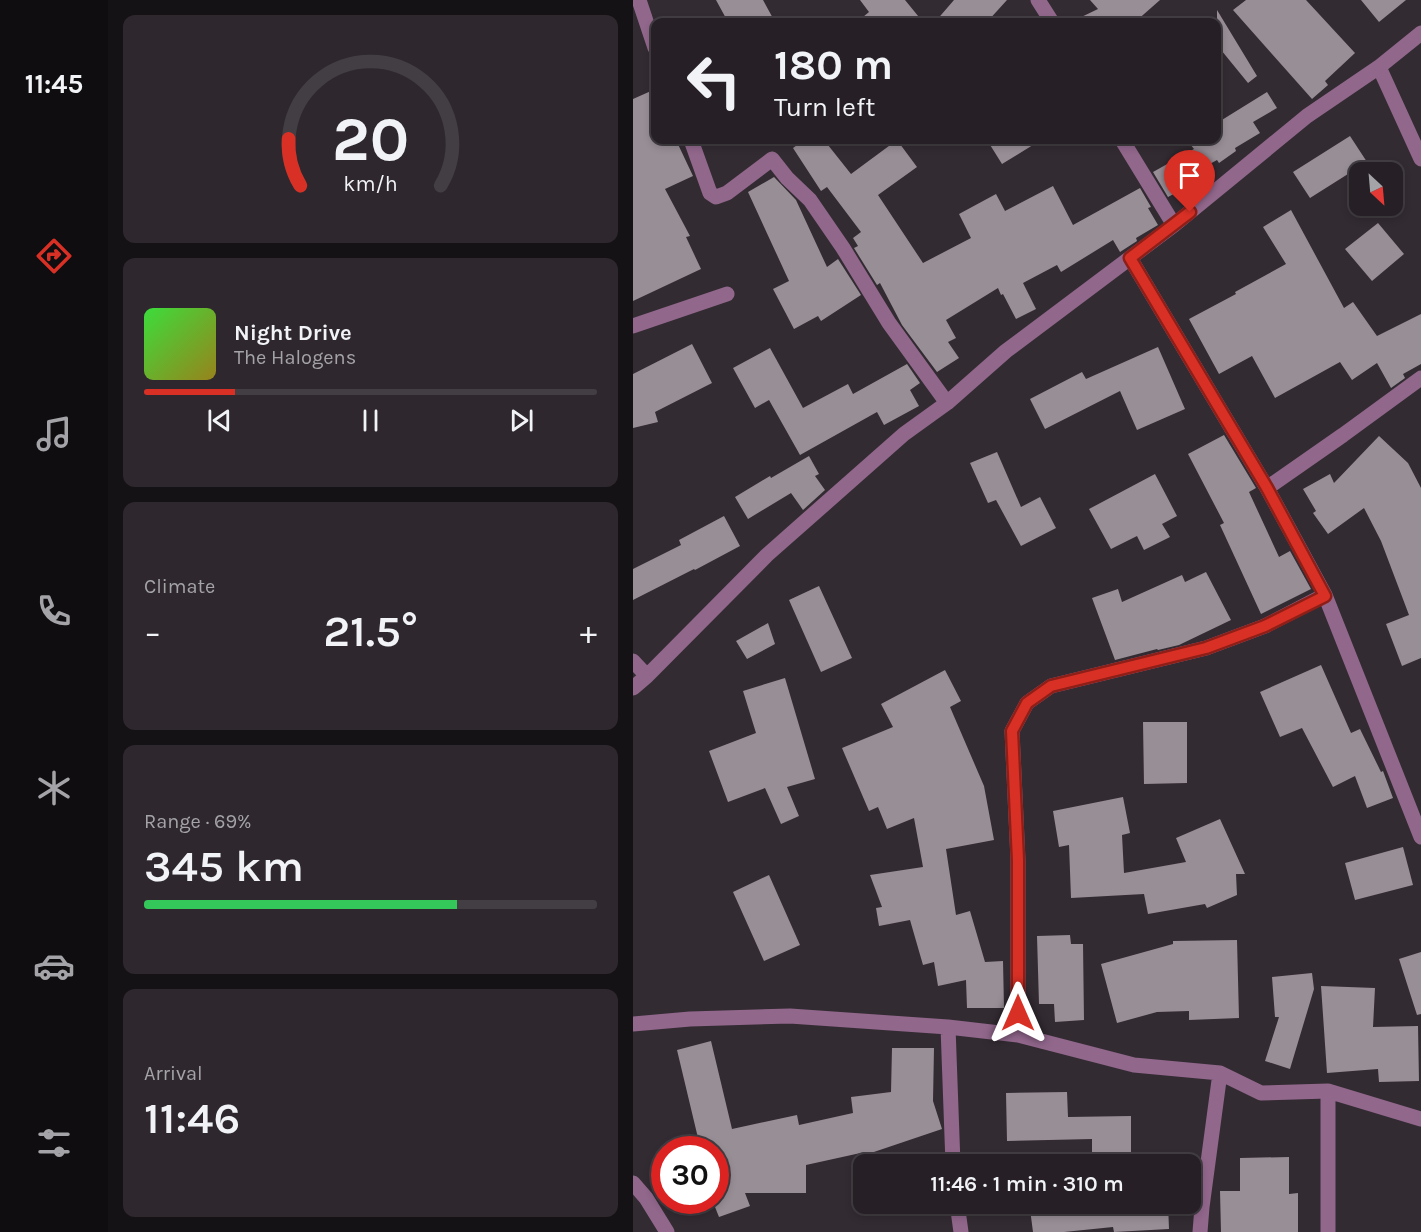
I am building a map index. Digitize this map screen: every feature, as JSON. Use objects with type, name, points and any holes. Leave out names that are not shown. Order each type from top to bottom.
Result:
[{"type":"street","points":[[639,0],[651,36]]},
{"type":"street","points":[[1038,0],[1049,18]]},
{"type":"street","points":[[633,688],[767,555],[904,434],[947,403],[1006,351],[1174,225],[1307,116],[1379,67],[1421,33]]},
{"type":"street","points":[[1379,67],[1421,159]]},
{"type":"street","points":[[692,144],[710,193],[716,197],[727,193],[773,159],[787,178],[810,200],[843,248],[889,323],[947,403]]},
{"type":"street","points":[[1124,144],[1174,225]]},
{"type":"street","points":[[1130,258],[1267,488],[1325,596],[1421,837]]},
{"type":"street","points":[[633,326],[727,294]]},
{"type":"street","points":[[1267,488],[1421,378]]},
{"type":"street","points":[[1018,1035],[1018,860],[1012,731],[1027,703],[1051,686],[1206,648],[1265,626],[1325,596]]},
{"type":"street","points":[[633,661],[647,676]]},
{"type":"street","points":[[633,1024],[690,1019],[790,1016],[948,1027],[1018,1035],[1134,1065],[1220,1072],[1261,1093],[1328,1090],[1421,1119]]},
{"type":"street","points":[[948,1027],[953,1154]]},
{"type":"street","points":[[1200,1232],[1220,1072]]},
{"type":"street","points":[[1328,1090],[1328,1232]]},
{"type":"street","points":[[633,1183],[646,1198],[667,1232]]},
{"type":"street","points":[[959,1214],[961,1232]]},
{"type":"building","points":[[716,0],[763,0],[773,18],[726,18]]},
{"type":"building","points":[[860,0],[905,0],[920,18],[862,18],[869,12]]},
{"type":"building","points":[[954,0],[1007,0],[991,18],[938,18]]},
{"type":"building","points":[[1090,0],[1160,0],[1140,18],[1079,18],[1098,9]]},
{"type":"building","points":[[1246,0],[1306,0],[1355,53],[1325,81],[1328,85],[1312,99],[1233,10]]},
{"type":"building","points":[[1361,0],[1406,0],[1379,22]]},
{"type":"building","points":[[1217,10],[1257,76],[1248,83],[1221,50],[1221,18],[1217,18]]},
{"type":"building","points":[[651,91],[651,144],[678,144],[693,176],[665,189],[690,236],[686,237],[701,269],[633,301],[633,99]]},
{"type":"building","points":[[1267,92],[1277,108],[1253,122],[1260,133],[1235,148],[1236,151],[1219,163],[1217,160],[1181,180],[1185,188],[1168,197],[1153,172],[1194,149],[1190,144],[1221,144],[1221,121]]},
{"type":"building","points":[[1350,136],[1367,162],[1349,162],[1349,173],[1310,198],[1293,172]]},
{"type":"building","points":[[798,144],[827,144],[851,174],[892,144],[900,144],[917,167],[878,195],[923,263],[971,238],[959,214],[996,194],[1005,211],[1053,186],[1073,225],[1140,188],[1158,225],[1136,238],[1137,241],[1120,252],[1113,240],[1061,272],[1057,265],[1023,283],[1036,309],[1016,319],[998,288],[946,320],[956,338],[948,342],[959,358],[937,372],[902,325],[880,283],[877,285],[854,248],[858,246],[853,238],[861,232],[827,187],[821,191],[793,148]]},
{"type":"building","points":[[990,144],[1034,144],[1002,164]]},
{"type":"building","points":[[774,177],[796,200],[827,267],[838,259],[861,295],[821,321],[818,316],[794,329],[773,289],[789,281],[748,192]]},
{"type":"building","points":[[1291,210],[1344,308],[1353,302],[1377,336],[1421,314],[1421,364],[1403,374],[1405,378],[1391,388],[1377,363],[1352,380],[1340,362],[1275,398],[1252,356],[1219,374],[1189,319],[1286,264],[1263,227]]},
{"type":"building","points":[[1378,223],[1404,254],[1372,281],[1345,249]]},
{"type":"building","points":[[692,344],[712,383],[655,412],[658,422],[633,428],[633,374]]},
{"type":"building","points":[[1158,347],[1185,409],[1137,430],[1120,391],[1045,429],[1030,399],[1082,372],[1086,379]]},
{"type":"building","points":[[770,348],[803,408],[848,384],[853,394],[907,364],[920,383],[910,390],[919,406],[884,425],[877,412],[800,455],[769,400],[755,408],[733,368]]},
{"type":"building","points":[[1224,435],[1256,488],[1249,492],[1279,557],[1290,551],[1311,589],[1261,614],[1220,525],[1224,523],[1188,454]]},
{"type":"building","points":[[1379,436],[1408,463],[1421,488],[1421,658],[1402,666],[1386,624],[1409,615],[1381,541],[1364,508],[1328,534],[1313,513],[1316,511],[1303,489],[1330,474],[1334,483]]},
{"type":"building","points":[[997,452],[1021,507],[1040,497],[1056,528],[1021,546],[996,500],[988,503],[970,463]]},
{"type":"building","points":[[809,456],[819,474],[815,476],[825,490],[803,510],[791,493],[748,519],[735,497]]},
{"type":"building","points":[[1155,474],[1177,516],[1162,524],[1170,537],[1144,550],[1137,536],[1111,549],[1089,509]]},
{"type":"building","points":[[724,516],[740,546],[633,600],[633,569],[681,545],[679,540]]},
{"type":"building","points":[[1206,572],[1231,620],[1179,645],[1115,660],[1092,598],[1118,589],[1122,602],[1182,575],[1185,582]]},
{"type":"building","points":[[819,586],[852,658],[821,672],[789,600]]},
{"type":"building","points":[[768,623],[775,644],[747,659],[736,641]]},
{"type":"building","points":[[1321,665],[1351,733],[1360,729],[1381,772],[1383,771],[1393,798],[1367,808],[1355,776],[1333,787],[1302,728],[1280,737],[1260,692]]},
{"type":"building","points":[[945,670],[961,701],[950,707],[984,786],[994,840],[946,849],[956,915],[970,911],[985,962],[1003,961],[1004,1008],[967,1008],[966,980],[938,986],[934,962],[923,965],[910,920],[879,926],[876,908],[882,907],[870,875],[923,867],[914,818],[887,829],[878,807],[869,811],[842,748],[893,727],[881,704]]},
{"type":"building","points":[[785,678],[815,779],[787,787],[799,816],[781,824],[765,788],[728,802],[709,751],[756,733],[743,691]]},
{"type":"building","points":[[1143,722],[1187,722],[1187,783],[1144,784]]},
{"type":"building","points":[[1123,797],[1130,833],[1122,835],[1124,873],[1186,862],[1176,838],[1220,819],[1245,874],[1236,874],[1237,895],[1207,908],[1205,904],[1148,914],[1144,894],[1071,898],[1069,845],[1059,847],[1053,811]]},
{"type":"building","points":[[1403,847],[1413,885],[1355,900],[1345,863]]},
{"type":"building","points":[[769,875],[800,945],[764,961],[733,892]]},
{"type":"building","points":[[1070,935],[1071,944],[1083,944],[1084,1020],[1055,1022],[1054,1004],[1039,1004],[1037,936]]},
{"type":"building","points":[[1237,940],[1239,1018],[1189,1020],[1189,1011],[1157,1012],[1117,1023],[1101,964],[1173,944],[1173,941]]},
{"type":"building","points":[[1421,952],[1421,1014],[1417,1015],[1399,959]]},
{"type":"building","points":[[1312,973],[1314,989],[1290,1069],[1265,1061],[1279,1017],[1275,1017],[1272,977]]},
{"type":"building","points":[[1321,986],[1375,988],[1373,1027],[1418,1026],[1419,1081],[1379,1082],[1378,1069],[1327,1073]]},
{"type":"building","points":[[711,1041],[732,1129],[797,1115],[799,1125],[853,1113],[851,1097],[891,1092],[892,1048],[934,1048],[933,1101],[942,1129],[868,1154],[865,1152],[853,1154],[806,1165],[806,1193],[745,1193],[750,1206],[729,1213],[729,1136],[698,1136],[677,1050]]},
{"type":"building","points":[[1067,1092],[1068,1117],[1131,1116],[1131,1154],[1092,1154],[1092,1139],[1007,1141],[1006,1093]]},
{"type":"building","points":[[1289,1157],[1289,1194],[1298,1193],[1298,1232],[1221,1232],[1220,1191],[1240,1191],[1240,1158]]},
{"type":"building","points":[[1031,1214],[1168,1214],[1169,1229],[1114,1232],[1113,1227],[1064,1232],[1033,1232]]},
{"type":"route","points":[[1018,1013],[1018,860],[1012,731],[1027,703],[1051,686],[1206,648],[1265,626],[1325,596],[1267,488],[1130,258],[1190,212]]}]
